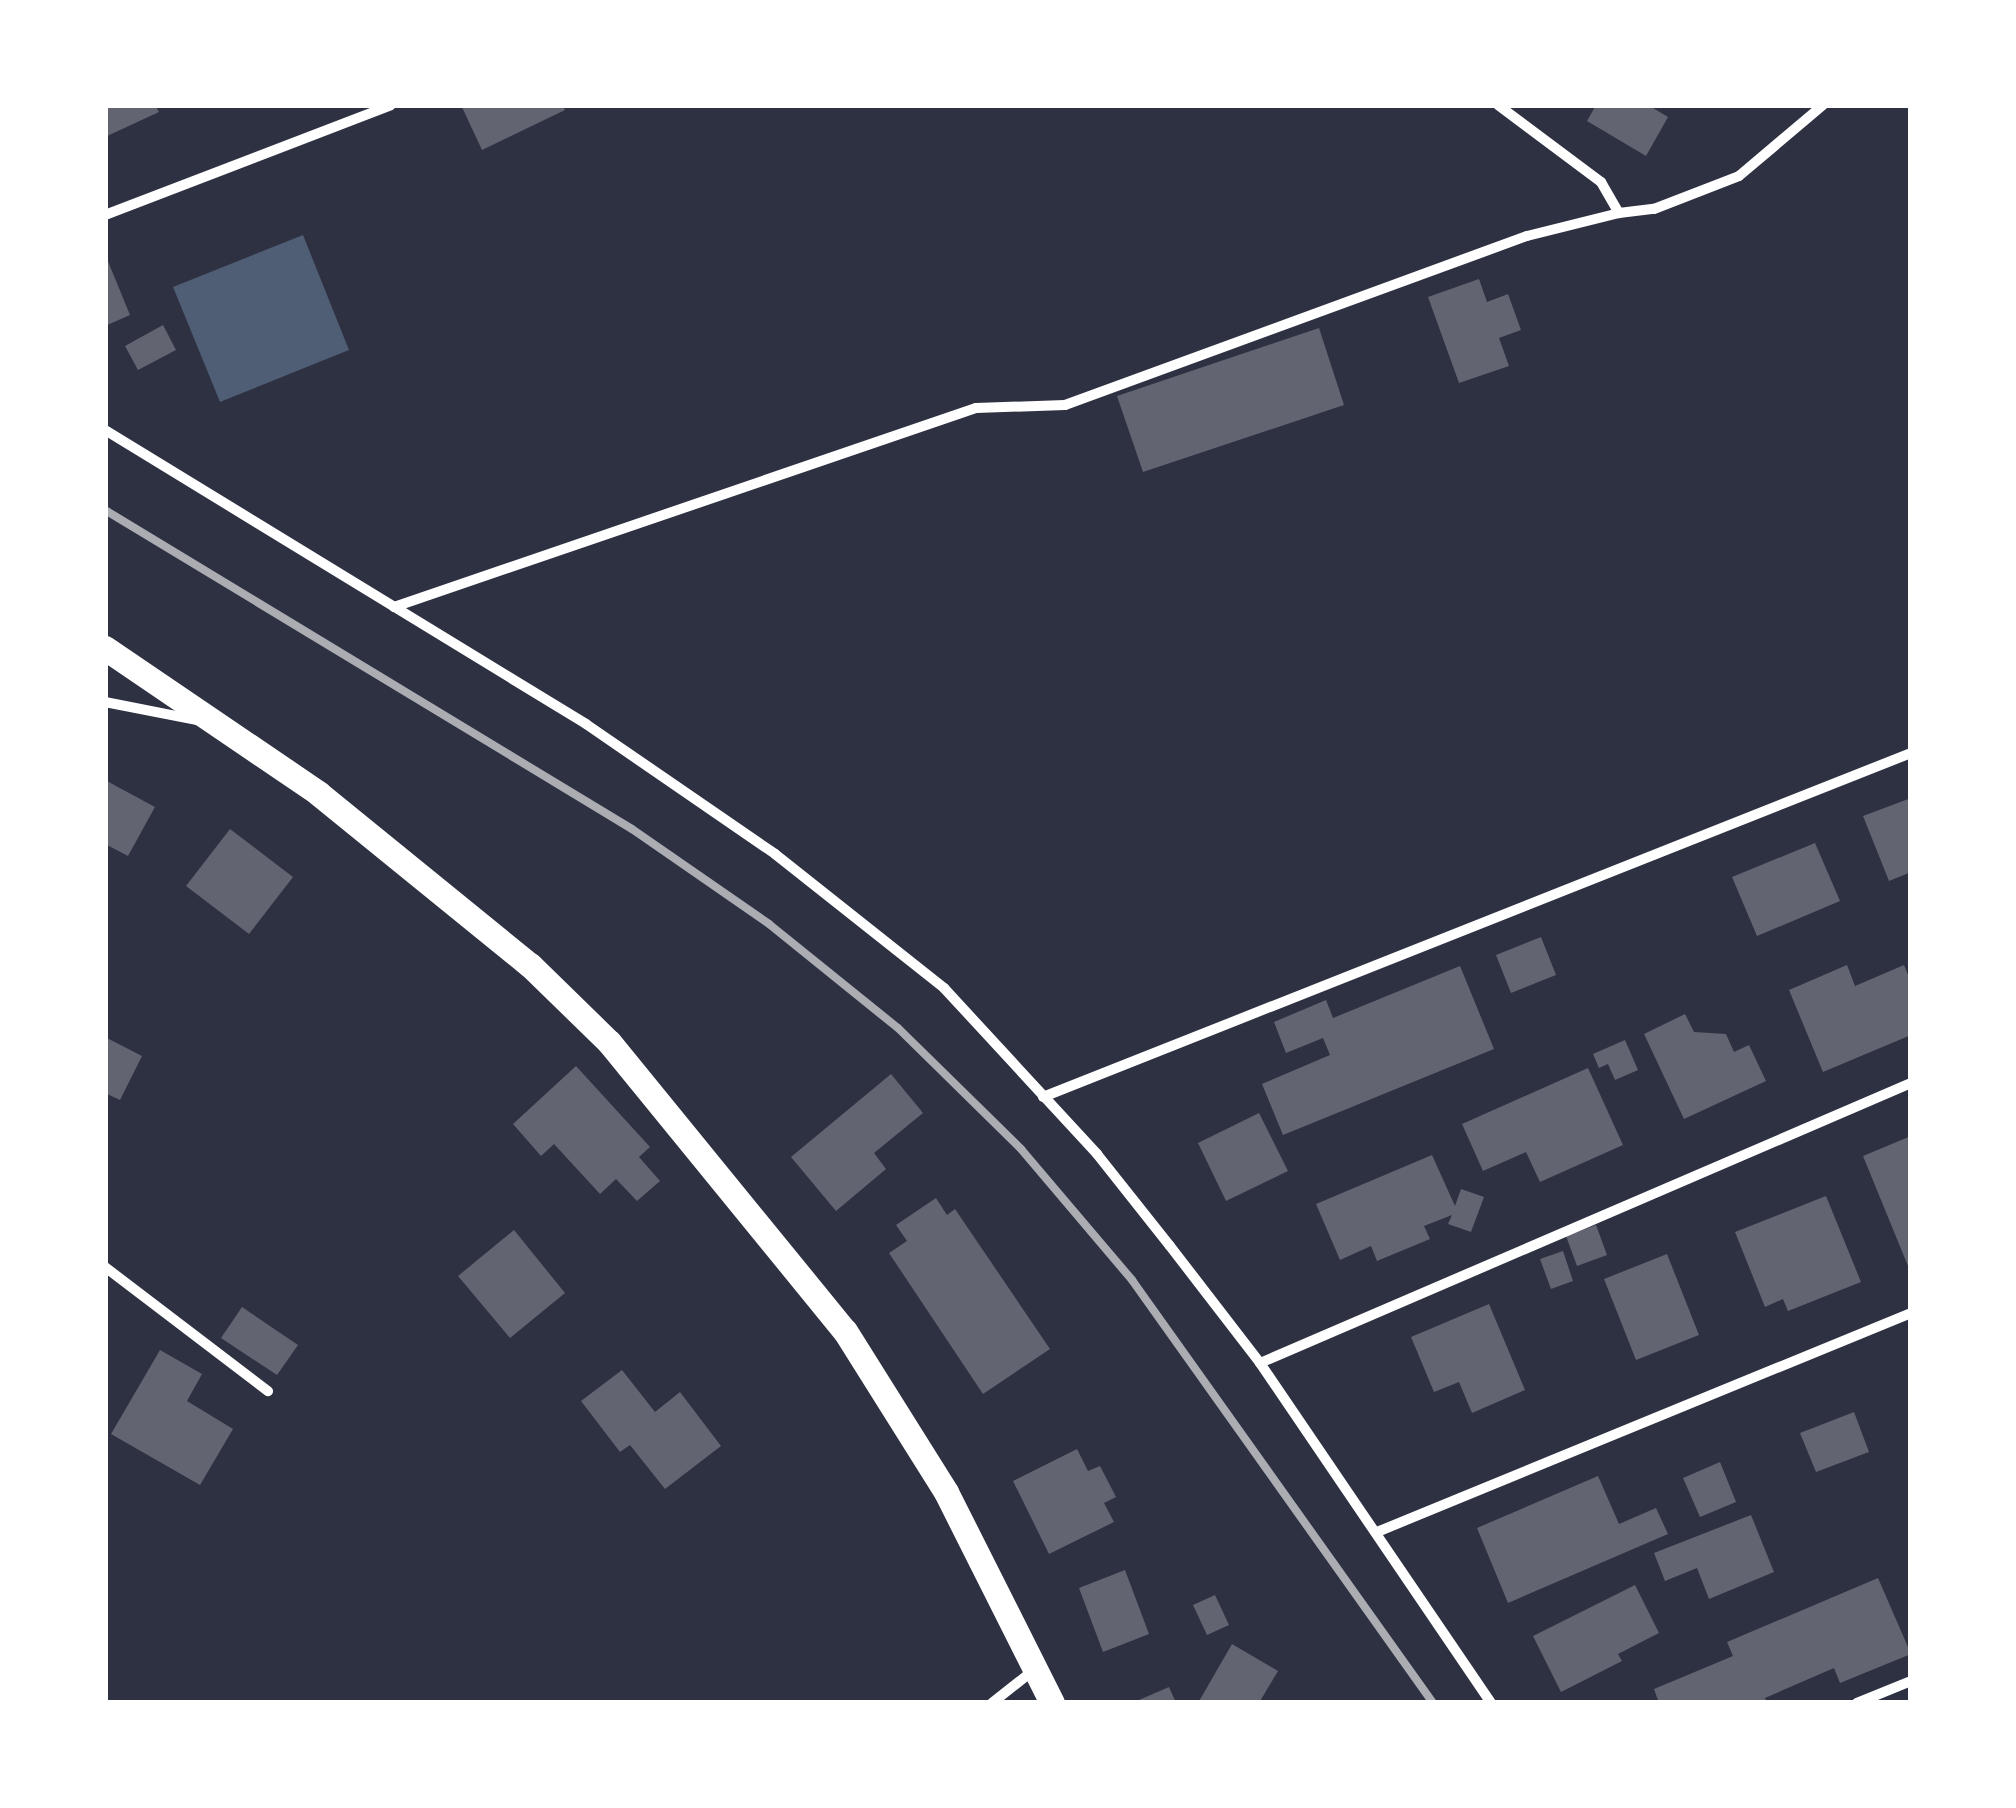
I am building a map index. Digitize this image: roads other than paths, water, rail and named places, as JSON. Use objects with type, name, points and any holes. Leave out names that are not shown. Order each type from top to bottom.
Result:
[{"type":"main road","points":[[105,648],[318,793],[486,929],[609,1042],[845,1331],[946,1492],[1052,1703]]},
{"type":"street","points":[[105,215],[391,105]]},
{"type":"street","points":[[1498,105],[1601,182],[1619,214]]},
{"type":"street","points":[[394,607],[976,408],[1064,405],[1527,236],[1654,209],[1738,176],[1823,105]]},
{"type":"street","points":[[105,430],[586,724],[775,854],[944,988],[1097,1154],[1260,1364],[1491,1703]]},
{"type":"street","points":[[105,702],[218,724]]},
{"type":"street","points":[[1043,1097],[1911,753]]},
{"type":"street","points":[[1260,1364],[1911,1083]]},
{"type":"street","points":[[105,1267],[268,1391]]},
{"type":"street","points":[[1378,1532],[1911,1313]]},
{"type":"street","points":[[992,1703],[1036,1668]]},
{"type":"street","points":[[1857,1703],[1911,1681]]},
{"type":"water","points":[[303,235],[349,350],[220,402],[173,287]]},
{"type":"railway","points":[[105,510],[632,829],[769,924],[898,1028],[1021,1149],[1132,1280],[1433,1703]]}]
